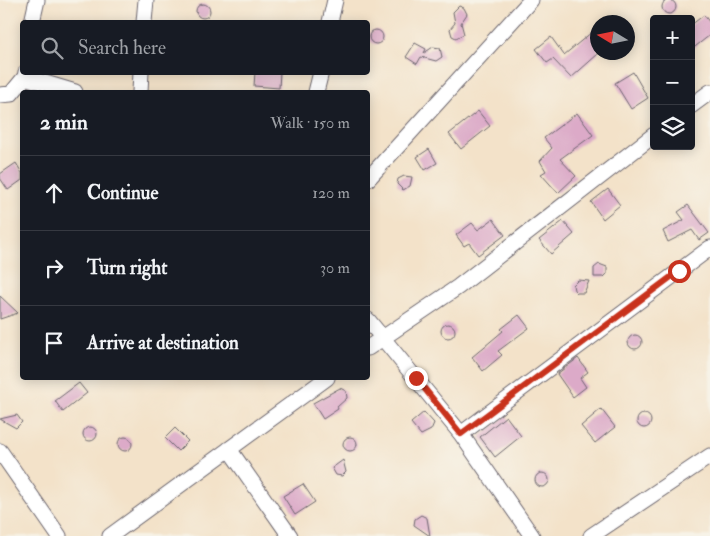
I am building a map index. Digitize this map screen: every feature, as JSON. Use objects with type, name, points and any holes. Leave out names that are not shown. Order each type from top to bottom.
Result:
[{"type":"street","points":[[32,20],[37,0]]},
{"type":"street","points":[[144,20],[146,0]]},
{"type":"street","points":[[330,20],[335,0]]},
{"type":"street","points":[[370,177],[531,0]]},
{"type":"street","points":[[0,95],[12,94],[26,75],[69,90]]},
{"type":"street","points":[[140,90],[141,75]]},
{"type":"street","points":[[316,90],[319,75]]},
{"type":"street","points":[[692,105],[710,92]]},
{"type":"street","points":[[370,346],[458,287],[650,138]]},
{"type":"street","points":[[461,434],[710,248]]},
{"type":"street","points":[[370,322],[461,434],[532,536]]},
{"type":"street","points":[[110,536],[324,380]]},
{"type":"street","points":[[229,449],[290,536]]},
{"type":"street","points":[[1,455],[59,536]]},
{"type":"street","points":[[591,536],[710,456]]},
{"type":"building","points":[[669,0],[674,2],[676,7],[674,12],[669,14],[664,12],[662,7],[664,2]]},
{"type":"building","points":[[203,4],[208,6],[210,11],[208,16],[203,18],[198,16],[196,11],[198,6]]},
{"type":"building","points":[[459,6],[464,8],[467,14],[461,23],[464,34],[456,38],[452,36],[450,29],[455,23],[453,12]]},
{"type":"building","points":[[704,15],[710,23],[710,35],[695,47],[695,22]]},
{"type":"building","points":[[376,30],[382,34],[381,42],[376,44],[371,42],[371,32]]},
{"type":"building","points":[[590,34],[591,60],[571,78],[553,59],[547,63],[536,49],[551,37],[564,55]]},
{"type":"building","points":[[415,43],[426,49],[424,53],[433,47],[440,48],[442,57],[436,61],[421,57],[417,64],[406,57]]},
{"type":"building","points":[[633,72],[648,98],[631,109],[615,83]]},
{"type":"building","points":[[255,75],[280,75],[279,88],[254,86]]},
{"type":"building","points":[[478,111],[490,126],[461,149],[449,134]]},
{"type":"building","points":[[577,113],[593,135],[560,159],[576,176],[558,193],[541,174],[546,171],[540,161],[552,148],[544,138]]},
{"type":"building","points":[[429,149],[437,163],[425,170],[417,157]]},
{"type":"building","points":[[16,163],[20,170],[20,181],[8,190],[0,178],[0,174]]},
{"type":"building","points":[[404,176],[412,177],[410,186],[403,190],[397,184],[398,179]]},
{"type":"building","points":[[608,189],[620,205],[603,219],[591,202]]},
{"type":"building","points":[[688,205],[709,233],[699,240],[692,230],[668,242],[663,231],[684,220],[678,212]]},
{"type":"building","points":[[493,219],[505,235],[478,255],[469,243],[464,246],[456,235],[472,223],[478,230]]},
{"type":"building","points":[[563,221],[574,234],[551,254],[539,240]]},
{"type":"building","points":[[599,264],[607,267],[607,274],[604,277],[594,277],[594,268]]},
{"type":"building","points":[[578,280],[589,281],[584,293],[577,293],[574,290],[573,285]]},
{"type":"building","points":[[0,296],[18,313],[0,319]]},
{"type":"building","points":[[519,315],[529,328],[498,351],[502,355],[483,371],[472,357],[503,331],[501,329]]},
{"type":"building","points":[[448,324],[453,326],[455,331],[453,336],[448,338],[443,336],[441,331],[443,326]]},
{"type":"building","points":[[635,335],[640,337],[642,342],[640,347],[635,349],[630,347],[628,342],[630,337]]},
{"type":"building","points":[[578,358],[588,372],[580,378],[586,387],[573,397],[557,374]]},
{"type":"building","points":[[79,383],[87,393],[63,412],[55,401]]},
{"type":"building","points":[[340,388],[346,391],[347,398],[337,407],[338,409],[323,419],[313,403]]},
{"type":"building","points":[[601,409],[615,427],[595,443],[581,426]]},
{"type":"building","points":[[424,412],[434,423],[431,430],[421,435],[411,423]]},
{"type":"building","points":[[644,414],[649,416],[651,421],[649,426],[644,428],[639,426],[637,421],[639,416]]},
{"type":"building","points":[[17,415],[22,422],[16,428],[0,419]]},
{"type":"building","points":[[506,416],[521,436],[495,457],[480,437]]},
{"type":"building","points":[[90,427],[95,429],[97,434],[95,439],[90,441],[85,439],[83,434],[85,429]]},
{"type":"building","points":[[175,428],[188,441],[178,451],[165,438]]},
{"type":"building","points":[[125,437],[130,439],[132,444],[130,449],[125,451],[120,449],[118,444],[120,439]]},
{"type":"building","points":[[347,437],[353,437],[357,444],[353,451],[347,451],[343,447],[343,441]]},
{"type":"building","points":[[343,460],[346,472],[342,476],[336,475],[332,468]]},
{"type":"building","points":[[542,473],[547,475],[549,480],[547,485],[542,487],[537,485],[535,480],[537,475]]},
{"type":"building","points":[[303,484],[315,502],[295,515],[283,496]]},
{"type":"building","points":[[421,515],[427,518],[430,536],[414,525],[415,519]]},
{"type":"route","points":[[416,378],[461,434],[578,344],[679,271]]}]
